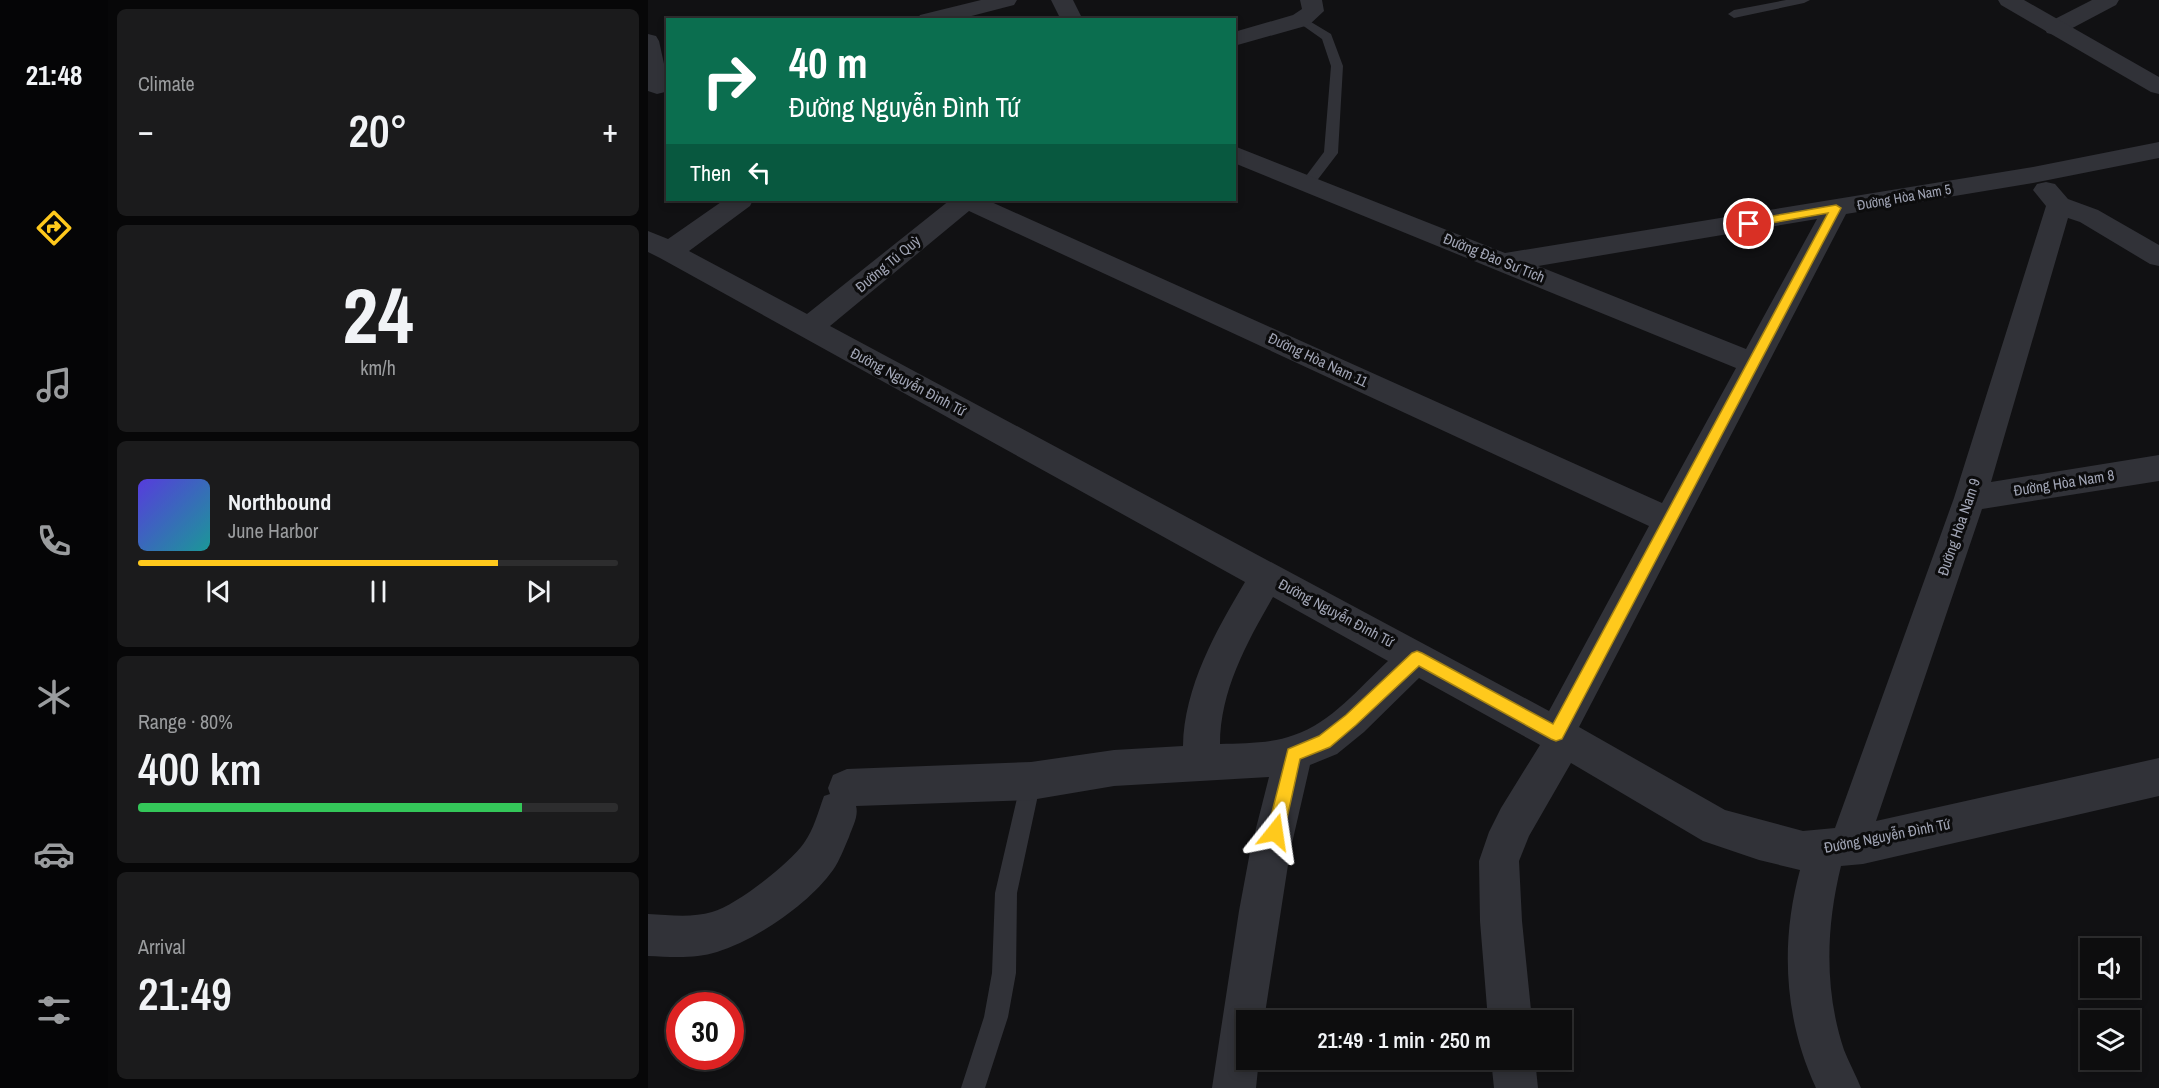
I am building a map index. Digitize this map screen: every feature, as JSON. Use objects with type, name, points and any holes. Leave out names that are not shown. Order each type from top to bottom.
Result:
[{"type":"street","points":[[936,18],[1006,0]]},
{"type":"street","points":[[987,18],[1010,0]]},
{"type":"street","points":[[1062,0],[1070,18]]},
{"type":"street","points":[[1236,38],[1301,20],[1313,10],[1311,0]]},
{"type":"street","points":[[2009,0],[2159,87]]},
{"type":"street","points":[[2055,28],[2108,0]]},
{"type":"street","points":[[648,41],[658,87]]},
{"type":"street","name":"Đường Hòa Nam 5","points":[[1506,262],[2033,176],[2159,150]]},
{"type":"street","name":"Đường Đào Sư Tích","points":[[1236,155],[1753,363]]},
{"type":"street","points":[[2033,176],[2059,205],[2089,216],[2159,257]]},
{"type":"street","points":[[659,246],[739,201]]},
{"type":"street","name":"Đường Tú Quỳ","points":[[810,327],[965,201]]},
{"type":"street","name":"Đường Hòa Nam 11","points":[[968,201],[1670,521]]},
{"type":"street","name":"Đường Hòa Nam 9","points":[[1839,1088],[1829,1070],[1817,1032],[1810,993],[1809,921],[1970,498],[2059,205]]},
{"type":"street","points":[[1509,1010],[1501,921],[1499,861],[1503,846],[1670,521],[1836,208]]},
{"type":"street","name":"Đường Nguyễn Đình Tứ","points":[[659,246],[1561,736],[1717,827],[1803,851],[1837,848],[2159,777]]},
{"type":"street","name":"Đường Hòa Nam 8","points":[[1970,498],[2159,468]]},
{"type":"street","points":[[1201,764],[1202,716],[1213,677],[1237,626],[1267,576]]},
{"type":"street","points":[[648,936],[718,931],[764,904],[817,858],[833,829],[842,799],[1031,781],[1114,768],[1265,760],[1293,754],[1324,741],[1333,734],[1417,657]]},
{"type":"street","points":[[1234,1088],[1244,1005],[1259,914],[1293,754]]},
{"type":"street","points":[[1514,1070],[1516,1088]]},
{"type":"lane","points":[[1734,14],[1804,0]]},
{"type":"lane","points":[[1301,20],[1327,38],[1337,66],[1331,153],[1307,184]]},
{"type":"lane","points":[[973,1088],[996,1017],[1004,973],[1006,893],[1031,781]]},
{"type":"route","points":[[1275,832],[1293,754],[1324,741],[1351,720],[1417,657],[1556,734],[1836,208],[1749,224]]}]
